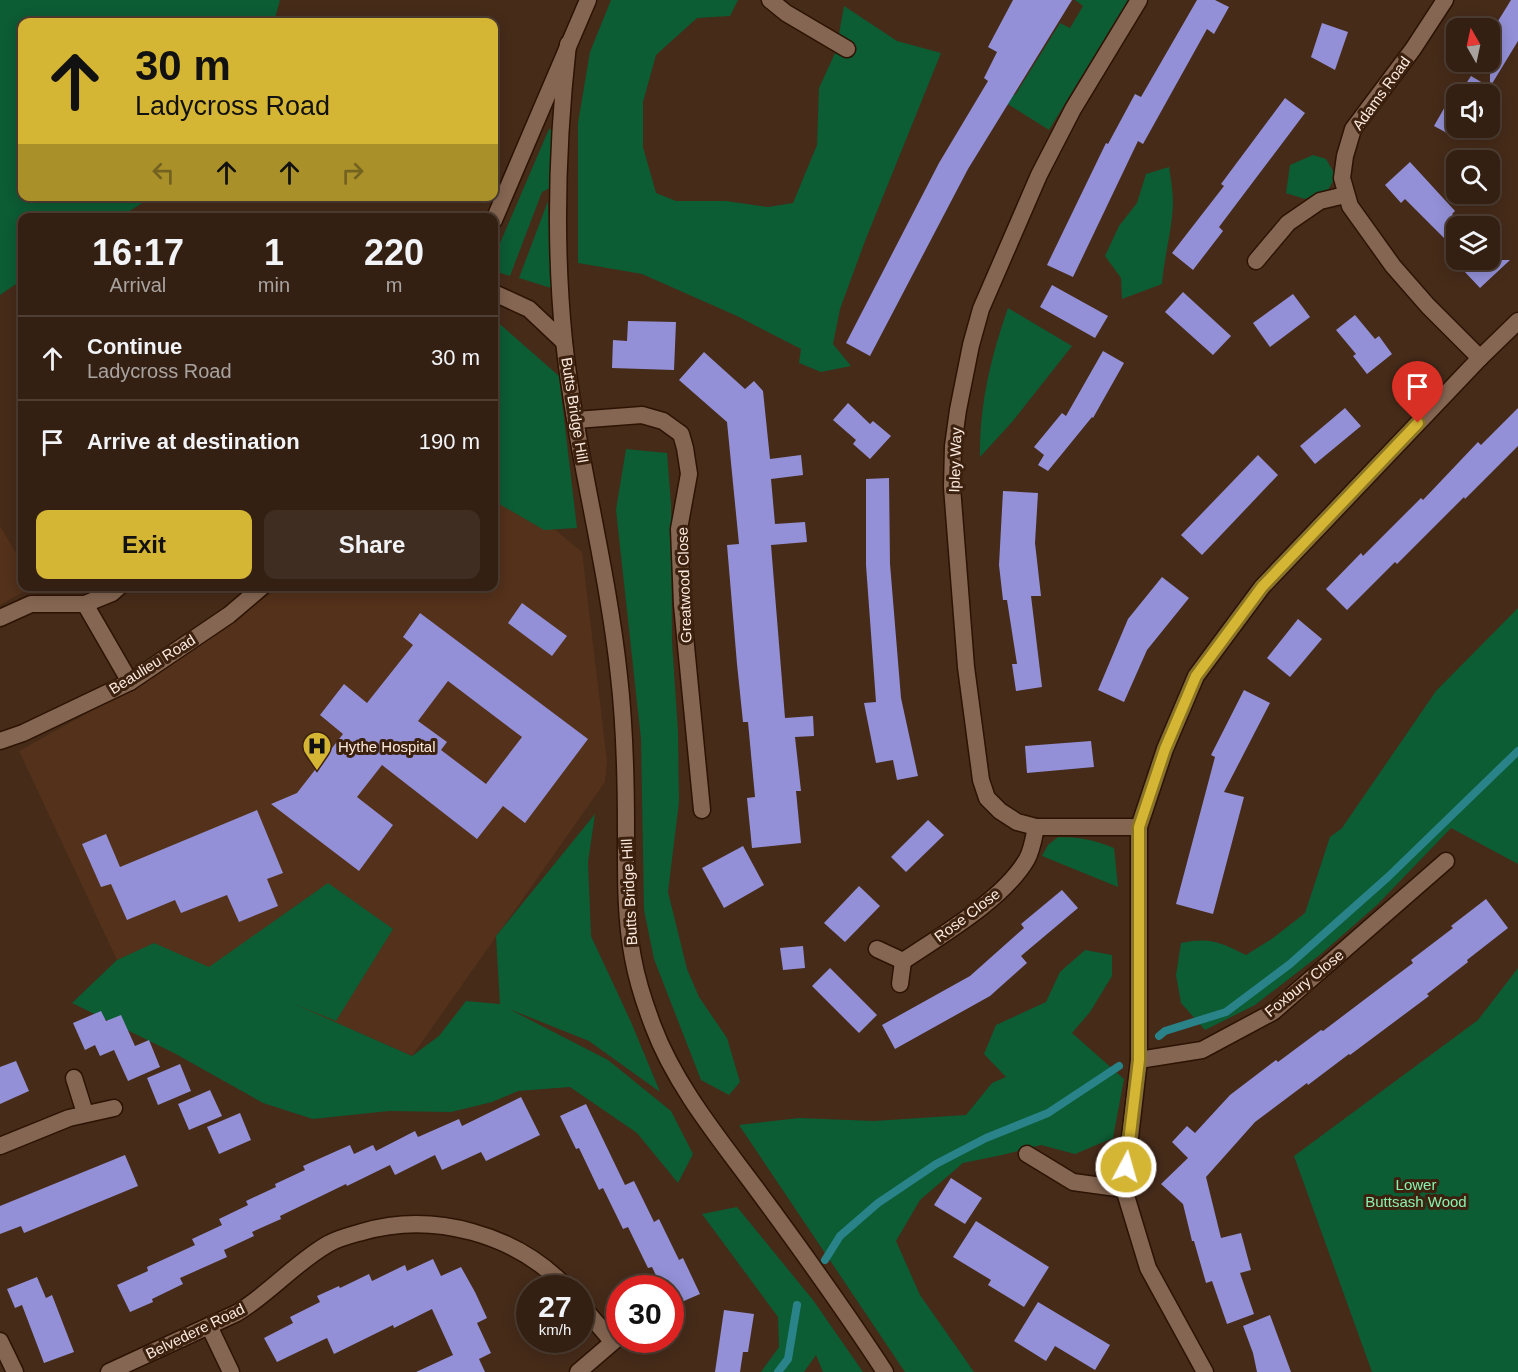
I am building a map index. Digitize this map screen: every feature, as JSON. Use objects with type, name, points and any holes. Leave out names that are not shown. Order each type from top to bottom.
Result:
[{"type":"street","points":[[497,213],[588,0]]},
{"type":"street","points":[[770,0],[786,13],[847,49]]},
{"type":"street","name":"Ipley Way","points":[[1139,0],[1073,109],[1039,176],[981,309],[957,410],[952,487],[966,667],[981,780],[987,798],[1000,811],[1017,822],[1036,827],[1139,827]]},
{"type":"street","name":"Adams Road","points":[[1445,0],[1413,49],[1353,129],[1345,156],[1342,178],[1350,206],[1393,266],[1428,306],[1480,358]]},
{"type":"street","name":"Butts Bridge Hill","points":[[568,44],[561,104],[557,192],[559,273],[564,342],[619,674],[626,759],[627,906],[633,959],[654,1028],[678,1076],[703,1117],[838,1300],[885,1372]]},
{"type":"street","points":[[1256,261],[1288,224],[1320,201],[1345,195]]},
{"type":"street","name":"Butts Bridge Hill","points":[[498,295],[530,309],[564,342]]},
{"type":"street","points":[[1205,1372],[1148,1268],[1124,1189],[1139,1060],[1139,827],[1165,749],[1196,676],[1262,587],[1518,321]]},
{"type":"street","name":"Greatwood Close","points":[[576,420],[642,414],[663,421],[681,434],[689,474],[680,529],[682,605],[702,810]]},
{"type":"street","points":[[0,618],[30,604],[85,604],[114,591]]},
{"type":"street","name":"Beaulieu Road","points":[[0,741],[23,733],[130,681],[229,615],[257,591]]},
{"type":"street","points":[[85,604],[130,681]]},
{"type":"street","name":"Rose Close","points":[[903,961],[971,915],[1002,890],[1028,858],[1036,827]]},
{"type":"street","name":"Foxbury Close","points":[[1139,1060],[1202,1050],[1273,1012],[1446,861]]},
{"type":"street","points":[[877,949],[903,961],[900,984]]},
{"type":"street","points":[[74,1078],[85,1113]]},
{"type":"street","points":[[0,1146],[50,1124],[85,1113],[114,1108]]},
{"type":"street","points":[[1027,1154],[1073,1182],[1124,1189]]},
{"type":"street","name":"Belvedere Road","points":[[109,1372],[250,1305],[291,1270],[330,1242],[372,1229],[442,1225],[483,1235],[534,1260],[552,1275]]},
{"type":"street","points":[[594,1317],[606,1329]]},
{"type":"street","points":[[209,1326],[231,1372]]},
{"type":"street","points":[[0,1341],[15,1372]]},
{"type":"street","points":[[578,1372],[606,1347]]},
{"type":"shaded area","name":"Hythe Hospital","points":[[498,482],[582,552],[607,761],[605,782],[412,1056],[154,944],[117,960],[19,751],[154,676],[274,591],[498,591]]},
{"type":"shaded area","points":[[0,526],[18,556],[18,591],[25,591],[0,605]]},
{"type":"green space","points":[[0,0],[280,0],[275,18],[18,18],[18,201],[146,201],[126,213],[18,213],[18,283],[0,295]]},
{"type":"green space","points":[[611,0],[738,0],[730,16],[697,18],[656,55],[643,102],[643,147],[656,193],[676,201],[726,201],[768,207],[793,203],[817,145],[819,88],[836,51],[844,6],[897,41],[941,53],[840,309],[833,344],[851,366],[821,372],[799,363],[801,349],[737,316],[642,274],[578,263],[578,123],[590,52]]},
{"type":"green space","points":[[1075,0],[1128,0],[1049,130],[1003,101],[1007,94],[1015,95],[1060,23],[1070,28],[1083,6]]},
{"type":"green space","points":[[549,129],[556,131],[550,188],[542,192],[510,276],[498,272],[498,248]]},
{"type":"green space","points":[[1313,155],[1326,159],[1336,176],[1328,190],[1305,199],[1286,193],[1290,165]]},
{"type":"green space","points":[[1169,167],[1173,204],[1162,284],[1122,299],[1121,278],[1105,256],[1119,226],[1137,203],[1146,174]]},
{"type":"green space","points":[[548,201],[551,288],[519,278]]},
{"type":"green space","points":[[1008,308],[1072,346],[1012,422],[980,457],[987,381]]},
{"type":"green space","points":[[498,323],[559,376],[577,528],[544,530],[498,503]]},
{"type":"green space","points":[[626,449],[667,453],[671,504],[672,641],[678,732],[679,802],[668,892],[687,969],[699,997],[727,1038],[740,1082],[729,1095],[701,1080],[654,959],[644,910],[641,739],[616,510]]},
{"type":"green space","points":[[1518,608],[1518,864],[1451,828],[1377,905],[1321,954],[1255,1005],[1205,1030],[1181,1003],[1176,975],[1181,943],[1215,942],[1246,955],[1273,938],[1305,913],[1330,837],[1342,828],[1436,691]]},
{"type":"green space","points":[[595,814],[588,862],[591,936],[660,1092],[589,1041],[509,1009],[608,1060],[671,1111],[693,1154],[678,1183],[637,1133],[570,1087],[518,1091],[492,1102],[451,1112],[389,1111],[313,1119],[263,1103],[174,1053],[72,1003],[117,960],[154,943],[209,967],[328,883],[393,929],[336,1021],[294,1004],[412,1056],[439,1036],[466,1001],[500,1004],[496,936]]},
{"type":"green space","points":[[1058,837],[1087,840],[1114,848],[1118,887],[1042,856],[1048,845]]},
{"type":"green space","points":[[1085,950],[1112,955],[1112,976],[1090,1012],[1072,1033],[1124,1079],[1113,1138],[1075,1154],[1041,1145],[963,1163],[920,1200],[896,1241],[920,1295],[974,1372],[905,1372],[739,1125],[799,1118],[874,1121],[966,1115],[992,1083],[1006,1077],[984,1054],[996,1025],[1046,1002],[1060,972]]},
{"type":"green space","name":"Lower Buttsash Wood","points":[[1518,968],[1518,1372],[1372,1372],[1294,1156],[1478,1020]]},
{"type":"green space","points":[[737,1207],[813,1300],[863,1372],[823,1372],[816,1355],[804,1372],[761,1372],[779,1347],[778,1317],[702,1214]]},
{"type":"building","points":[[1013,0],[1072,0],[968,169],[870,356],[846,343],[939,163],[988,81],[984,78],[997,52],[988,47]]},
{"type":"building","points":[[1197,0],[1215,0],[1229,7],[1214,34],[1207,29],[1143,144],[1138,141],[1073,277],[1047,265],[1106,143],[1108,144],[1135,94],[1141,97]]},
{"type":"building","points":[[1511,0],[1518,0],[1518,41],[1500,71],[1500,18]]},
{"type":"building","points":[[1322,23],[1348,32],[1335,70],[1311,57]]},
{"type":"building","points":[[1490,72],[1499,72],[1492,84],[1490,84]]},
{"type":"building","points":[[1471,76],[1485,84],[1466,84]]},
{"type":"building","points":[[1285,98],[1305,113],[1219,227],[1223,231],[1193,270],[1172,253],[1224,186],[1221,184]]},
{"type":"building","points":[[1446,105],[1446,132],[1434,126]]},
{"type":"building","points":[[1410,162],[1446,201],[1446,204],[1455,211],[1452,214],[1454,216],[1446,216],[1446,240],[1405,199],[1401,203],[1385,185]]},
{"type":"building","points":[[1500,260],[1510,260],[1500,269]]},
{"type":"building","points":[[1465,270],[1499,270],[1480,288]]},
{"type":"building","points":[[1052,285],[1108,316],[1095,338],[1040,307]]},
{"type":"building","points":[[1183,292],[1231,336],[1213,355],[1165,312]]},
{"type":"building","points":[[1293,294],[1310,317],[1270,347],[1253,323]]},
{"type":"building","points":[[1355,315],[1375,339],[1379,336],[1392,354],[1367,374],[1353,356],[1356,354],[1336,330]]},
{"type":"building","points":[[628,321],[676,322],[674,370],[612,368],[613,340],[627,341]]},
{"type":"building","points":[[1103,351],[1124,363],[1093,418],[1048,471],[1038,465],[1044,455],[1034,447],[1062,413],[1066,416]]},
{"type":"building","points":[[704,352],[745,389],[754,381],[763,391],[770,459],[801,455],[803,475],[771,479],[775,524],[805,522],[807,542],[771,545],[785,718],[813,716],[814,736],[795,737],[801,791],[796,791],[801,843],[752,848],[747,798],[755,797],[748,722],[743,722],[727,545],[739,544],[727,422],[679,380]]},
{"type":"building","points":[[848,403],[870,424],[873,421],[891,436],[870,459],[853,444],[856,440],[833,420]]},
{"type":"building","points":[[1345,408],[1361,426],[1315,464],[1300,446]]},
{"type":"building","points":[[1518,408],[1518,446],[1347,610],[1326,589],[1361,553],[1363,556],[1421,498],[1423,500],[1478,442],[1481,445]]},
{"type":"building","points":[[1258,455],[1278,475],[1202,555],[1181,535]]},
{"type":"building","points":[[889,478],[890,564],[901,698],[918,776],[897,780],[893,760],[876,763],[864,703],[876,702],[866,565],[866,479]]},
{"type":"building","points":[[1003,491],[1038,493],[1035,543],[1041,596],[1031,596],[1042,687],[1016,691],[1012,664],[1017,664],[1007,600],[1003,600],[999,565]]},
{"type":"building","points":[[1162,577],[1189,598],[1147,650],[1124,702],[1098,690],[1128,619]]},
{"type":"building","points":[[522,603],[567,636],[552,656],[508,623]]},
{"type":"building","points":[[420,613],[588,739],[525,823],[503,806],[477,839],[382,765],[357,797],[393,825],[359,871],[271,804],[297,793],[343,734],[320,715],[344,684],[367,703],[413,645],[403,637]],"holes":[[[448,681],[522,737],[486,784],[441,750],[447,742],[418,721]]]},
{"type":"building","points":[[1298,619],[1322,639],[1290,677],[1267,658]]},
{"type":"building","points":[[1244,690],[1270,703],[1224,792],[1244,797],[1213,914],[1176,904],[1215,757],[1211,755]]},
{"type":"building","points":[[1091,741],[1094,767],[1027,773],[1025,746]]},
{"type":"building","points":[[257,810],[283,873],[267,879],[278,906],[239,922],[227,895],[181,913],[175,900],[127,920],[111,884],[101,887],[82,844],[106,834],[120,867]]},
{"type":"building","points":[[928,820],[944,835],[906,872],[891,857]]},
{"type":"building","points":[[743,846],[764,885],[724,908],[702,868]]},
{"type":"building","points":[[859,886],[880,906],[845,942],[824,923]]},
{"type":"building","points":[[1062,890],[1078,908],[1021,956],[1027,963],[990,996],[895,1049],[882,1025],[970,976],[1024,928],[1021,924]]},
{"type":"building","points":[[1486,899],[1508,928],[1427,994],[1429,996],[1255,1122],[1206,1177],[1221,1238],[1241,1233],[1251,1270],[1240,1273],[1254,1314],[1227,1324],[1212,1281],[1206,1283],[1183,1204],[1161,1184],[1188,1158],[1172,1142],[1187,1126],[1195,1133],[1230,1095],[1276,1060],[1278,1062],[1321,1030],[1323,1031],[1413,963],[1411,960]]},
{"type":"building","points":[[803,946],[805,968],[783,970],[780,948]]},
{"type":"building","points":[[830,968],[877,1015],[859,1033],[812,986]]},
{"type":"building","points":[[101,1011],[106,1021],[121,1015],[135,1046],[149,1040],[160,1067],[128,1081],[114,1050],[100,1056],[95,1045],[85,1050],[73,1023]]},
{"type":"building","points":[[16,1061],[29,1091],[0,1104],[0,1067]]},
{"type":"building","points":[[180,1064],[191,1091],[158,1105],[147,1078]]},
{"type":"building","points":[[210,1090],[222,1116],[189,1130],[178,1104]]},
{"type":"building","points":[[521,1097],[540,1135],[486,1161],[481,1152],[442,1170],[435,1155],[395,1175],[390,1165],[280,1216],[281,1219],[252,1232],[254,1236],[224,1250],[227,1257],[180,1278],[183,1284],[152,1299],[153,1302],[130,1312],[117,1285],[148,1271],[147,1267],[195,1245],[192,1239],[222,1225],[219,1219],[248,1205],[246,1201],[276,1187],[275,1184],[305,1170],[303,1166],[350,1145],[354,1154],[373,1145],[376,1151],[415,1131],[418,1137],[459,1119],[462,1126]]},
{"type":"building","points":[[586,1104],[625,1185],[634,1181],[654,1222],[659,1219],[679,1260],[683,1258],[700,1294],[684,1301],[684,1275],[656,1275],[652,1267],[648,1268],[628,1227],[623,1229],[603,1188],[599,1190],[579,1148],[576,1149],[560,1116]]},
{"type":"building","points":[[240,1113],[251,1140],[219,1154],[207,1127]]},
{"type":"building","points":[[125,1155],[138,1186],[24,1233],[21,1226],[0,1234],[0,1206]]},
{"type":"building","points":[[951,1178],[982,1198],[965,1224],[934,1205]]},
{"type":"building","points":[[976,1221],[1049,1267],[1024,1307],[988,1285],[991,1280],[953,1257]]},
{"type":"building","points":[[433,1259],[441,1276],[461,1267],[487,1318],[477,1323],[491,1353],[479,1359],[485,1372],[416,1372],[453,1355],[432,1309],[334,1354],[327,1338],[277,1362],[264,1338],[293,1323],[290,1317],[320,1302],[317,1296],[369,1274],[372,1281],[405,1265],[407,1271]]},
{"type":"building","points":[[37,1277],[46,1298],[52,1295],[74,1352],[44,1363],[22,1305],[15,1308],[7,1289]]},
{"type":"building","points":[[1038,1302],[1110,1345],[1095,1370],[1055,1346],[1046,1361],[1014,1341]]},
{"type":"building","points":[[724,1310],[754,1314],[748,1352],[743,1352],[740,1372],[715,1372]]},
{"type":"building","points":[[1270,1315],[1291,1372],[1257,1372],[1243,1326]]},
{"type":"waterway","points":[[1159,1036],[1165,1031],[1226,1012],[1290,964],[1388,877],[1518,751]]},
{"type":"waterway","points":[[825,1260],[840,1236],[878,1203],[936,1164],[986,1138],[1048,1113],[1119,1066]]},
{"type":"waterway","points":[[778,1372],[788,1359],[797,1305]]},
{"type":"place","name":"Hythe Hospital","points":[[317,772]]},
{"type":"route","points":[[1126,1167],[1139,1060],[1139,827],[1165,749],[1196,676],[1262,587],[1418,423]]}]
